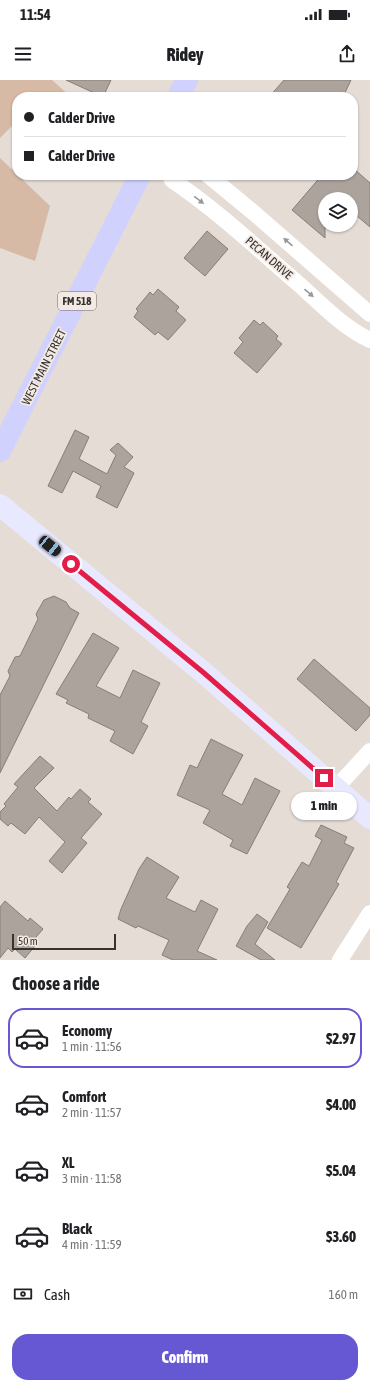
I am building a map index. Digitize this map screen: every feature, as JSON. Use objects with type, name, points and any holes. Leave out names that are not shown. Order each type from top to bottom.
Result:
[{"type":"main road","points":[[181,92],[187,80]]},
{"type":"main road","name":"WEST MAIN STREET","points":[[0,451],[137,180]]},
{"type":"street","name":"PECAN DRIVE","points":[[172,180],[238,231],[336,318],[359,336],[370,340]]},
{"type":"street","name":"PECAN DRIVE","points":[[214,180],[370,314]]},
{"type":"street","points":[[0,505],[204,673],[370,818]]},
{"type":"street","points":[[336,788],[370,751]]},
{"type":"street","points":[[340,960],[370,913]]},
{"type":"shaded area","points":[[0,80],[52,80],[65,92],[12,92],[12,126],[0,138]]},
{"type":"shaded area","points":[[0,158],[12,170],[12,180],[23,180],[50,206],[35,261],[0,248]]},
{"type":"building","points":[[66,80],[111,80],[105,92],[92,92]]},
{"type":"building","points":[[284,80],[351,80],[345,92],[273,92]]},
{"type":"building","points":[[358,172],[370,183],[370,227],[358,217],[358,192],[318,192],[318,232],[325,232],[325,238],[292,210],[318,180],[358,180]]},
{"type":"building","points":[[207,231],[228,249],[205,276],[184,258]]},
{"type":"building","points":[[158,289],[179,307],[176,311],[186,320],[168,340],[158,332],[155,335],[134,317],[138,311],[136,309],[150,292],[153,295]]},
{"type":"building","points":[[254,320],[260,325],[263,322],[278,336],[276,339],[282,344],[257,373],[234,353],[243,342],[239,338]]},
{"type":"building","points":[[75,430],[89,437],[79,459],[107,474],[116,455],[110,450],[118,443],[133,457],[124,467],[134,473],[117,508],[96,497],[101,486],[73,471],[62,493],[48,486]]},
{"type":"building","points":[[54,596],[66,602],[70,608],[79,613],[0,773],[0,695],[10,676],[8,671],[15,657],[20,656],[38,619],[36,614],[44,600]]},
{"type":"building","points":[[93,633],[119,648],[96,686],[120,698],[133,670],[160,683],[141,722],[148,726],[133,754],[110,741],[115,731],[88,718],[89,714],[66,703],[68,700],[56,694]]},
{"type":"building","points":[[314,659],[370,708],[370,715],[356,731],[297,679]]},
{"type":"building","points":[[211,739],[243,755],[222,794],[242,805],[255,778],[280,791],[247,854],[230,846],[233,840],[203,823],[210,810],[177,795],[190,765],[197,768]]},
{"type":"building","points":[[40,756],[54,768],[34,788],[57,811],[69,797],[71,799],[80,789],[91,799],[88,802],[102,814],[81,838],[87,843],[62,873],[49,861],[65,842],[39,817],[25,834],[11,823],[8,826],[0,819],[0,812],[6,806],[4,804],[18,787],[14,784]]},
{"type":"building","points":[[321,825],[347,837],[344,843],[354,848],[336,882],[339,884],[301,948],[267,928],[290,889],[287,887],[302,862],[309,866],[322,840],[315,836]]},
{"type":"building","points":[[147,857],[179,877],[166,898],[195,912],[201,900],[218,909],[197,951],[217,960],[173,960],[162,955],[169,940],[138,926],[136,928],[118,919],[139,869]]},
{"type":"building","points":[[5,901],[28,921],[30,918],[43,929],[31,943],[35,946],[25,958],[15,949],[12,952],[8,948],[0,958],[0,907]]},
{"type":"building","points":[[257,914],[268,922],[255,944],[275,960],[261,960],[236,946],[247,926]]},
{"type":"route","points":[[71,564],[204,673],[324,778]]}]
